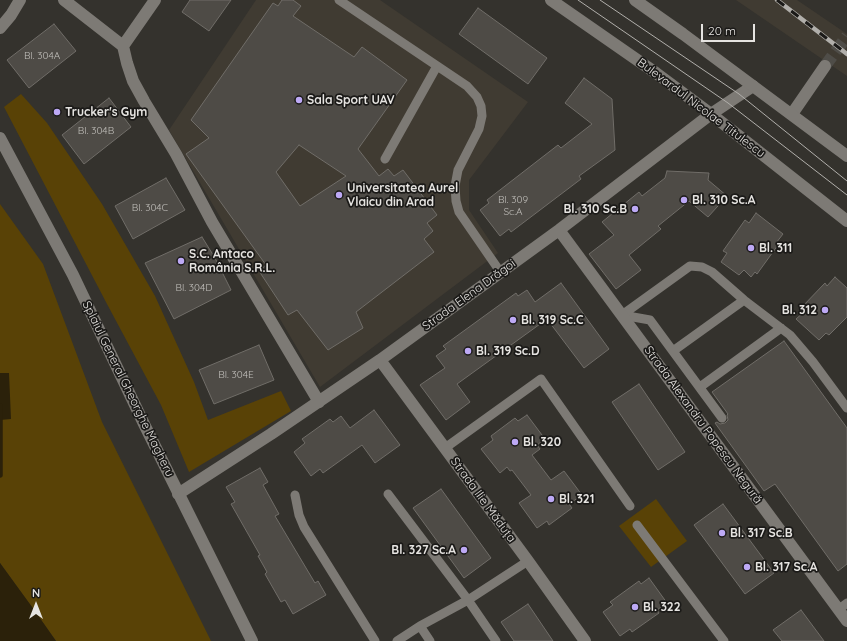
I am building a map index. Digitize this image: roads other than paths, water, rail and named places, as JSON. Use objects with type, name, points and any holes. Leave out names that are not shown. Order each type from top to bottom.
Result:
[{"type":"street","points":[[0,28],[20,0]]},
{"type":"street","points":[[64,0],[123,46],[133,81],[144,101],[176,154],[212,222],[319,402]]},
{"type":"street","points":[[123,46],[154,0]]},
{"type":"street","name":"Bulevardul Nicolae Titulescu","points":[[551,0],[656,73],[711,114],[847,221]]},
{"type":"street","points":[[635,0],[792,114],[847,156]]},
{"type":"street","points":[[792,114],[826,66]]},
{"type":"street","name":"Strada Elena Drăgoi","points":[[178,494],[319,402],[380,360],[559,230],[711,114],[753,86]]},
{"type":"street","name":"Splaiul General Gheorghe Magheru","points":[[0,138],[73,275],[178,494],[252,641]]},
{"type":"street","name":"Strada Alexandru Popescu Negură","points":[[559,230],[622,316],[843,606],[847,621]]},
{"type":"street","name":"Strada Ilie Măduța","points":[[380,360],[585,641]]},
{"type":"lane","points":[[339,0],[466,86],[477,98],[481,106],[482,116],[479,129],[458,170],[454,186],[456,201],[460,212],[501,273]]},
{"type":"lane","points":[[385,159],[437,66]]},
{"type":"lane","points":[[622,316],[690,266],[702,267],[712,272],[744,300],[790,335],[813,362],[847,408]]},
{"type":"lane","points":[[673,351],[744,300]]},
{"type":"lane","points":[[622,316],[650,320],[722,418]]},
{"type":"lane","points":[[700,387],[781,328]]},
{"type":"lane","points":[[445,448],[541,379],[630,506]]},
{"type":"lane","points":[[388,494],[468,600],[496,641]]},
{"type":"lane","points":[[295,495],[298,515],[304,527],[375,641]]},
{"type":"lane","points":[[637,525],[724,641]]},
{"type":"lane","points":[[397,641],[420,626],[468,600],[528,561]]},
{"type":"lane","points":[[420,626],[430,641]]},
{"type":"waterway","points":[[0,406],[0,475]]},
{"type":"tunnel","points":[[825,66],[847,36]]},
{"type":"tram line","points":[[578,0],[728,103],[847,195]]},
{"type":"tram line","points":[[600,0],[739,94],[847,181]]},
{"type":"railway","points":[[777,0],[847,54]]},
{"type":"place","name":"Sala Sport UAV","points":[[299,100]]},
{"type":"place","name":"Trucker's Gym","points":[[57,112]]},
{"type":"place","name":"Universitatea Aurel Vlaicu din Arad","points":[[339,195]]},
{"type":"place","name":"Bl. 310 Sc.A","points":[[684,200]]},
{"type":"place","name":"Bl. 310 Sc.B","points":[[635,209]]},
{"type":"place","name":"Bl. 311","points":[[751,248]]},
{"type":"place","name":"S.C. Antaco România S.R.L.","points":[[181,261]]},
{"type":"place","name":"Bl. 312","points":[[825,310]]},
{"type":"place","name":"Bl. 319 Sc.C","points":[[513,320]]},
{"type":"place","name":"Bl. 319 Sc.D","points":[[468,351]]},
{"type":"place","name":"Bl. 320","points":[[515,442]]},
{"type":"place","name":"Bl. 321","points":[[551,499]]},
{"type":"place","name":"Bl. 317 Sc.B","points":[[722,533]]},
{"type":"place","name":"Bl. 327 Sc.A","points":[[464,550]]},
{"type":"place","name":"Bl. 317 Sc.A","points":[[747,567]]},
{"type":"place","name":"Bl. 322","points":[[635,607]]}]
